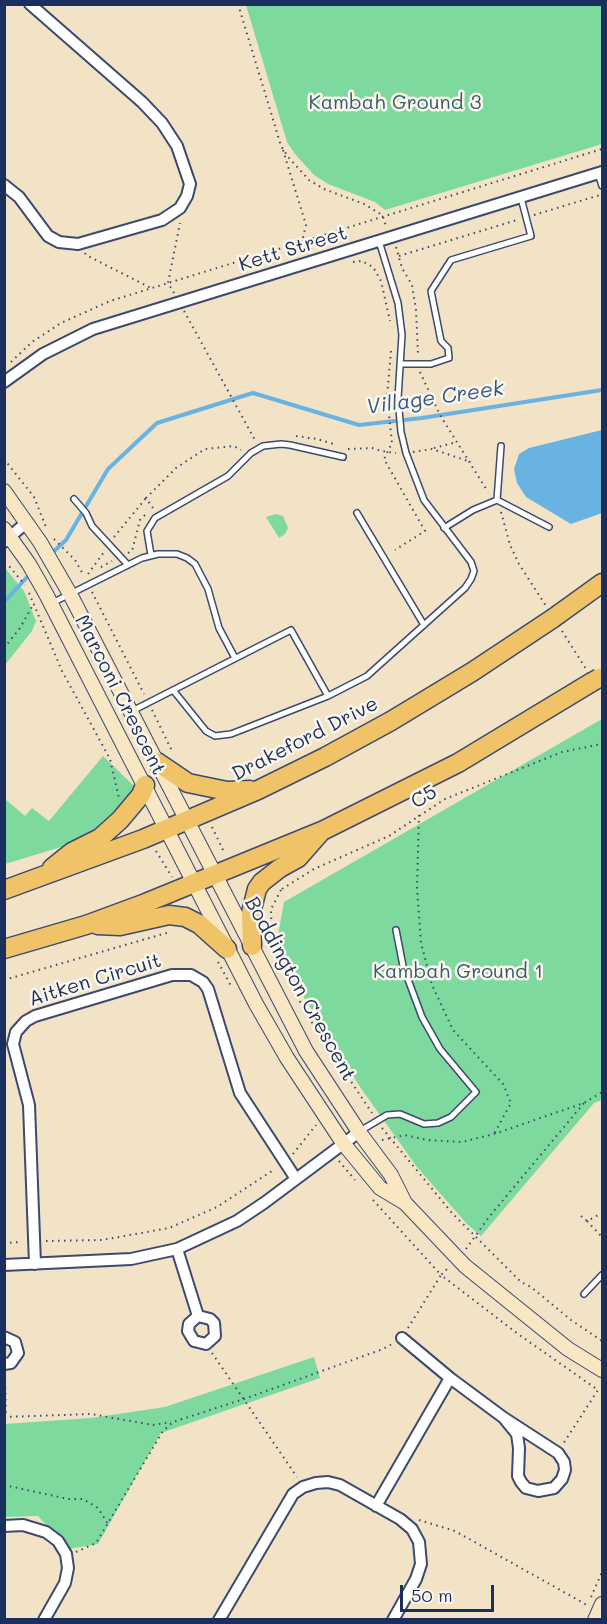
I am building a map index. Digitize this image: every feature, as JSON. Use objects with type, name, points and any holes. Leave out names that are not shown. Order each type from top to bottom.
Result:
[{"type":"highway","name":"Drakeford Drive","points":[[4,890],[147,837],[258,790],[325,757],[391,721],[472,672],[555,618],[603,583]]},
{"type":"highway","points":[[4,949],[86,925],[143,904],[324,830],[458,763],[596,678]]},
{"type":"highway","points":[[165,758],[188,783],[226,791],[258,790]]},
{"type":"highway","points":[[39,878],[72,852],[100,838],[120,820],[141,795],[145,785]]},
{"type":"highway","points":[[252,946],[251,913],[257,889],[280,868],[298,858],[324,830]]},
{"type":"highway","points":[[86,925],[120,926],[169,915],[185,917],[199,924],[227,949]]},
{"type":"street","points":[[4,184],[19,197],[48,236],[65,244],[82,244],[162,220],[177,210],[187,196],[189,178],[177,146],[162,123],[142,102],[30,4]]},
{"type":"street","name":"Kett Street","points":[[4,382],[60,344],[93,329],[600,172]]},
{"type":"street","name":"Marconi Crescent","points":[[4,491],[27,522],[49,543],[51,561],[131,712],[165,758],[187,820]]},
{"type":"street","points":[[6,536],[27,522]]},
{"type":"street","name":"Marconi Crescent","points":[[6,536],[29,564],[145,785],[165,829],[186,886]]},
{"type":"street","name":"Boddington Crescent","points":[[187,820],[224,871],[252,946],[306,1051],[358,1132],[391,1175],[405,1203]]},
{"type":"street","name":"Boddington Crescent","points":[[186,886],[227,949],[287,1058],[343,1143],[380,1188],[405,1203],[458,1259],[568,1349],[603,1370]]},
{"type":"street","name":"Aitken Circuit","points":[[35,1264],[28,1105],[13,1044],[16,1032],[26,1021],[35,1016],[172,975],[191,975],[203,982],[208,989],[240,1093],[296,1179]]},
{"type":"street","points":[[4,1265],[131,1259],[177,1248],[237,1221],[358,1132]]},
{"type":"street","points":[[177,1248],[198,1316]]},
{"type":"street","points":[[198,1316],[210,1318],[216,1329],[211,1341],[206,1344],[194,1341],[188,1331],[189,1324],[198,1316]]},
{"type":"street","points":[[4,1337],[15,1342],[18,1353],[15,1359],[5,1364]]},
{"type":"street","points":[[402,1338],[450,1378],[504,1418],[558,1453],[564,1462],[565,1470],[562,1479],[554,1488],[538,1491],[526,1488],[518,1476],[517,1434],[504,1418]]},
{"type":"street","points":[[376,1506],[450,1378]]},
{"type":"street","points":[[219,1620],[293,1494],[303,1487],[328,1482],[340,1485],[407,1525],[419,1542],[421,1564],[416,1579],[393,1620]]},
{"type":"street","points":[[4,1526],[23,1525],[46,1532],[63,1547],[68,1568],[65,1583],[44,1620]]},
{"type":"lane","points":[[600,172],[603,186]]},
{"type":"lane","points":[[400,364],[431,364],[449,358],[448,348],[441,341],[432,291],[451,260],[531,236],[520,197]]},
{"type":"lane","points":[[173,690],[206,731],[215,736],[231,734],[328,696],[367,676],[465,588],[474,571],[471,562],[424,500],[406,453],[400,416],[402,335],[398,303],[379,241]]},
{"type":"lane","points":[[151,555],[147,531],[155,518],[228,476],[251,453],[263,446],[290,445],[343,457]]},
{"type":"lane","points":[[495,501],[501,446]]},
{"type":"lane","points":[[74,499],[86,513],[92,526],[128,565]]},
{"type":"lane","points":[[444,528],[473,510],[495,501],[549,527]]},
{"type":"lane","points":[[357,513],[424,625]]},
{"type":"lane","points":[[51,604],[151,555],[177,554],[195,564],[208,589],[219,628],[235,658]]},
{"type":"lane","points":[[131,712],[291,630],[328,696]]},
{"type":"lane","points":[[358,1132],[387,1115],[400,1114],[424,1124],[438,1124],[451,1117],[476,1092],[440,1049],[422,1017],[403,966],[396,930]]},
{"type":"lane","points":[[584,1294],[603,1275]]},
{"type":"path","points":[[238,4],[306,225],[302,242]]},
{"type":"path","points":[[281,146],[309,180],[324,189],[372,208],[383,217],[393,237],[402,268],[412,285],[419,364],[425,387],[501,512],[510,545],[519,564],[596,678]]},
{"type":"path","points":[[4,368],[32,342],[61,323],[110,301],[603,149]]},
{"type":"path","points":[[399,256],[603,194]]},
{"type":"path","points":[[177,210],[181,216],[168,283],[256,441],[249,446]]},
{"type":"path","points":[[82,244],[86,255],[151,288]]},
{"type":"path","points":[[353,262],[362,261],[372,267],[381,281],[392,330]]},
{"type":"path","points":[[391,349],[387,397],[392,443],[384,459],[424,531],[395,550]]},
{"type":"path","points":[[290,436],[317,439],[349,449],[372,448],[387,453],[432,449],[457,442]]},
{"type":"path","points":[[88,574],[146,498],[176,468],[205,449],[234,446],[242,451]]},
{"type":"path","points":[[432,449],[471,462]]},
{"type":"path","points":[[4,459],[34,497],[48,532]]},
{"type":"path","points":[[88,574],[132,551],[140,520],[153,508],[146,498]]},
{"type":"path","points":[[49,543],[64,549],[80,569],[149,703],[165,758]]},
{"type":"path","points":[[4,564],[26,587]]},
{"type":"path","points":[[80,569],[88,574]]},
{"type":"path","points":[[4,648],[20,628],[34,603],[62,671],[110,759],[122,803]]},
{"type":"path","name":"C5","points":[[275,891],[281,890],[314,869],[381,840],[445,799],[562,752],[603,744]]},
{"type":"path","points":[[206,812],[224,871]]},
{"type":"path","points":[[419,815],[417,888],[421,943],[432,985],[453,1030],[503,1084],[511,1103],[494,1134]]},
{"type":"path","points":[[147,837],[186,886]]},
{"type":"path","points":[[281,890],[271,909],[272,944],[305,1012],[389,1139],[452,1213],[521,1282],[603,1341]]},
{"type":"path","points":[[4,980],[170,932]]},
{"type":"path","points":[[389,1139],[405,1135],[427,1140],[462,1142],[494,1134],[584,1103],[603,1092]]},
{"type":"path","points":[[5,1364],[5,1418],[91,1414],[153,1425],[173,1422],[244,1399],[383,1349],[402,1338],[441,1275],[458,1259],[584,1103]]},
{"type":"path","points":[[4,1243],[102,1240],[169,1228],[217,1207],[285,1161],[315,1126]]},
{"type":"path","points":[[343,1167],[358,1183]]},
{"type":"path","points":[[373,1200],[441,1275],[518,1334],[603,1392]]},
{"type":"path","points":[[587,1221],[603,1213]]},
{"type":"path","points":[[581,1216],[603,1237]]},
{"type":"path","points":[[206,1344],[303,1487]]},
{"type":"path","points":[[558,1453],[598,1390]]},
{"type":"path","points":[[67,1562],[70,1553],[84,1550],[96,1543],[163,1431],[173,1422]]},
{"type":"path","points":[[4,1485],[68,1499],[83,1499],[98,1509],[108,1524]]},
{"type":"path","points":[[407,1525],[414,1520],[424,1520],[455,1531],[599,1612]]},
{"type":"green space","name":"Kambah Ground 3","points":[[246,5],[602,5],[602,144],[385,210],[375,202],[328,184],[314,175],[295,154],[287,142]]},
{"type":"green space","points":[[276,514],[283,516],[288,528],[279,538],[266,517]]},
{"type":"green space","points":[[5,568],[24,591],[36,621],[32,631],[5,665]]},
{"type":"green space","name":"Kambah Ground 1","points":[[602,719],[602,1100],[594,1103],[481,1236],[467,1224],[417,1167],[360,1087],[300,991],[277,941],[284,902]]},
{"type":"green space","points":[[103,756],[135,787],[132,798],[84,840],[5,864],[4,798],[25,816],[32,808],[49,821]]},
{"type":"green space","points":[[314,1357],[320,1378],[161,1433],[98,1544],[68,1549],[38,1516],[5,1517],[5,1424],[91,1418],[165,1407]]},
{"type":"water","points":[[602,430],[602,513],[571,524],[526,497],[517,483],[514,469],[519,454],[529,448]]},
{"type":"waterway","name":"Village Creek","points":[[51,554],[66,540],[108,469],[157,423],[253,393],[359,425],[422,418],[602,390]]},
{"type":"waterway","name":"Village Creek","points":[[4,602],[30,574]]}]
